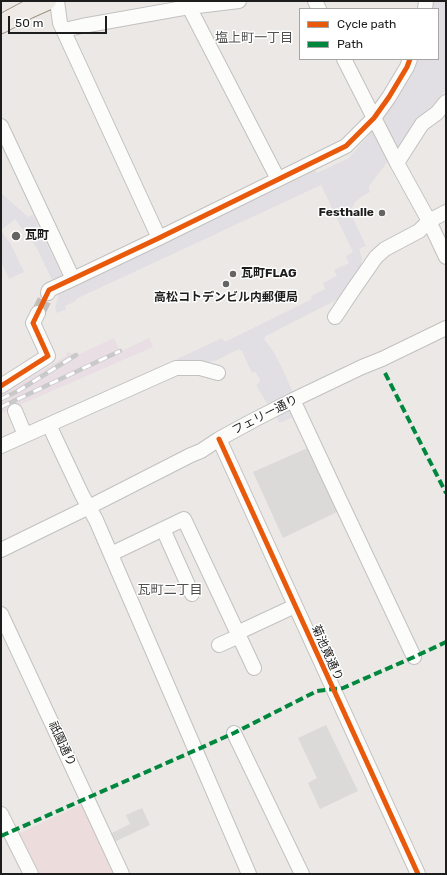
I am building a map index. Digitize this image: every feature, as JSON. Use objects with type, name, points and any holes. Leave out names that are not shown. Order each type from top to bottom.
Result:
[{"type":"main road","points":[[1,24],[47,1]]},
{"type":"street","points":[[57,1],[60,23],[159,238]]},
{"type":"street","points":[[64,30],[239,1]]},
{"type":"street","points":[[190,8],[278,179]]},
{"type":"street","points":[[345,60],[397,164],[429,221],[446,257]]},
{"type":"street","points":[[48,293],[49,290],[346,146],[374,118],[389,97],[410,60]]},
{"type":"street","points":[[397,164],[422,124],[437,113],[446,102]]},
{"type":"street","points":[[1,126],[73,279]]},
{"type":"street","points":[[335,318],[376,257],[385,249],[419,231],[429,221],[446,212]]},
{"type":"street","points":[[2,384],[48,356],[33,323],[38,313]]},
{"type":"street","name":"フェリー通り","points":[[1,550],[201,451],[250,422],[294,400],[446,328]]},
{"type":"street","points":[[1,446],[176,368],[200,368],[218,373]]},
{"type":"street","points":[[294,400],[342,507],[414,657]]},
{"type":"street","points":[[14,411],[25,435]]},
{"type":"street","points":[[49,425],[82,495],[96,520],[249,874]]},
{"type":"street","name":"菊池寛通り","points":[[219,439],[418,874]]},
{"type":"street","points":[[111,554],[184,519],[254,668]]},
{"type":"street","points":[[163,529],[192,594]]},
{"type":"street","points":[[220,645],[237,637],[237,633],[295,606]]},
{"type":"street","name":"祇園通り","points":[[1,614],[122,874]]},
{"type":"street","points":[[234,733],[302,874]]},
{"type":"street","points":[[1,814],[31,874]]},
{"type":"shaded area","points":[[432,1],[446,1],[446,89],[436,102],[440,105],[421,118],[369,186],[370,192],[354,203],[350,212],[366,246],[359,249],[362,258],[361,266],[342,297],[266,336],[264,339],[273,351],[281,366],[301,413],[280,423],[256,385],[260,382],[260,380],[255,372],[252,373],[242,351],[239,349],[215,361],[182,365],[177,359],[222,338],[225,342],[312,299],[311,296],[325,289],[323,283],[337,276],[334,270],[349,263],[346,256],[353,252],[321,185],[76,299],[76,301],[65,306],[66,309],[57,313],[55,308],[59,294],[36,247],[15,219],[1,230],[1,193],[28,217],[33,215],[67,286],[315,170],[317,173],[349,158],[375,128],[412,60],[439,60],[439,8],[430,8]]},
{"type":"shaded area","points":[[1,231],[10,243],[24,272],[9,279],[1,262]]},
{"type":"shaded area","points":[[114,338],[120,352],[149,338],[153,347],[1,413],[1,395],[66,356],[67,352],[78,355]]},
{"type":"shaded area","points":[[310,447],[339,511],[283,538],[253,472]]},
{"type":"shaded area","points":[[326,725],[358,791],[320,809],[308,783],[317,778],[298,738]]},
{"type":"shaded area","points":[[84,803],[116,874],[36,874],[16,835]]},
{"type":"shaded area","points":[[142,808],[150,825],[112,843],[108,835],[130,824],[126,815]]},
{"type":"tunnel","points":[[38,313],[48,293]]},
{"type":"railway","points":[[1,407],[120,351]]},
{"type":"railway","points":[[1,399],[18,391],[76,355]]},
{"type":"marked path","points":[[385,373],[446,493]]},
{"type":"marked path","points":[[1,836],[234,733],[317,691],[343,688],[446,642]]},
{"type":"cycle path","points":[[1,386],[48,356],[33,323],[49,290],[346,146],[374,118],[389,97],[410,60]]},
{"type":"cycle path","points":[[219,439],[418,874]]},
{"type":"place","name":"Festhalle","points":[[382,213]]},
{"type":"place","name":"瓦町","points":[[16,236]]},
{"type":"place","name":"瓦町FLAG","points":[[233,274]]},
{"type":"place","name":"高松コトデンビル内郵便局","points":[[226,284]]},
{"type":"district","name":"塩上町一丁目","points":[[254,38]]},
{"type":"district","name":"瓦町二丁目","points":[[170,590]]}]
